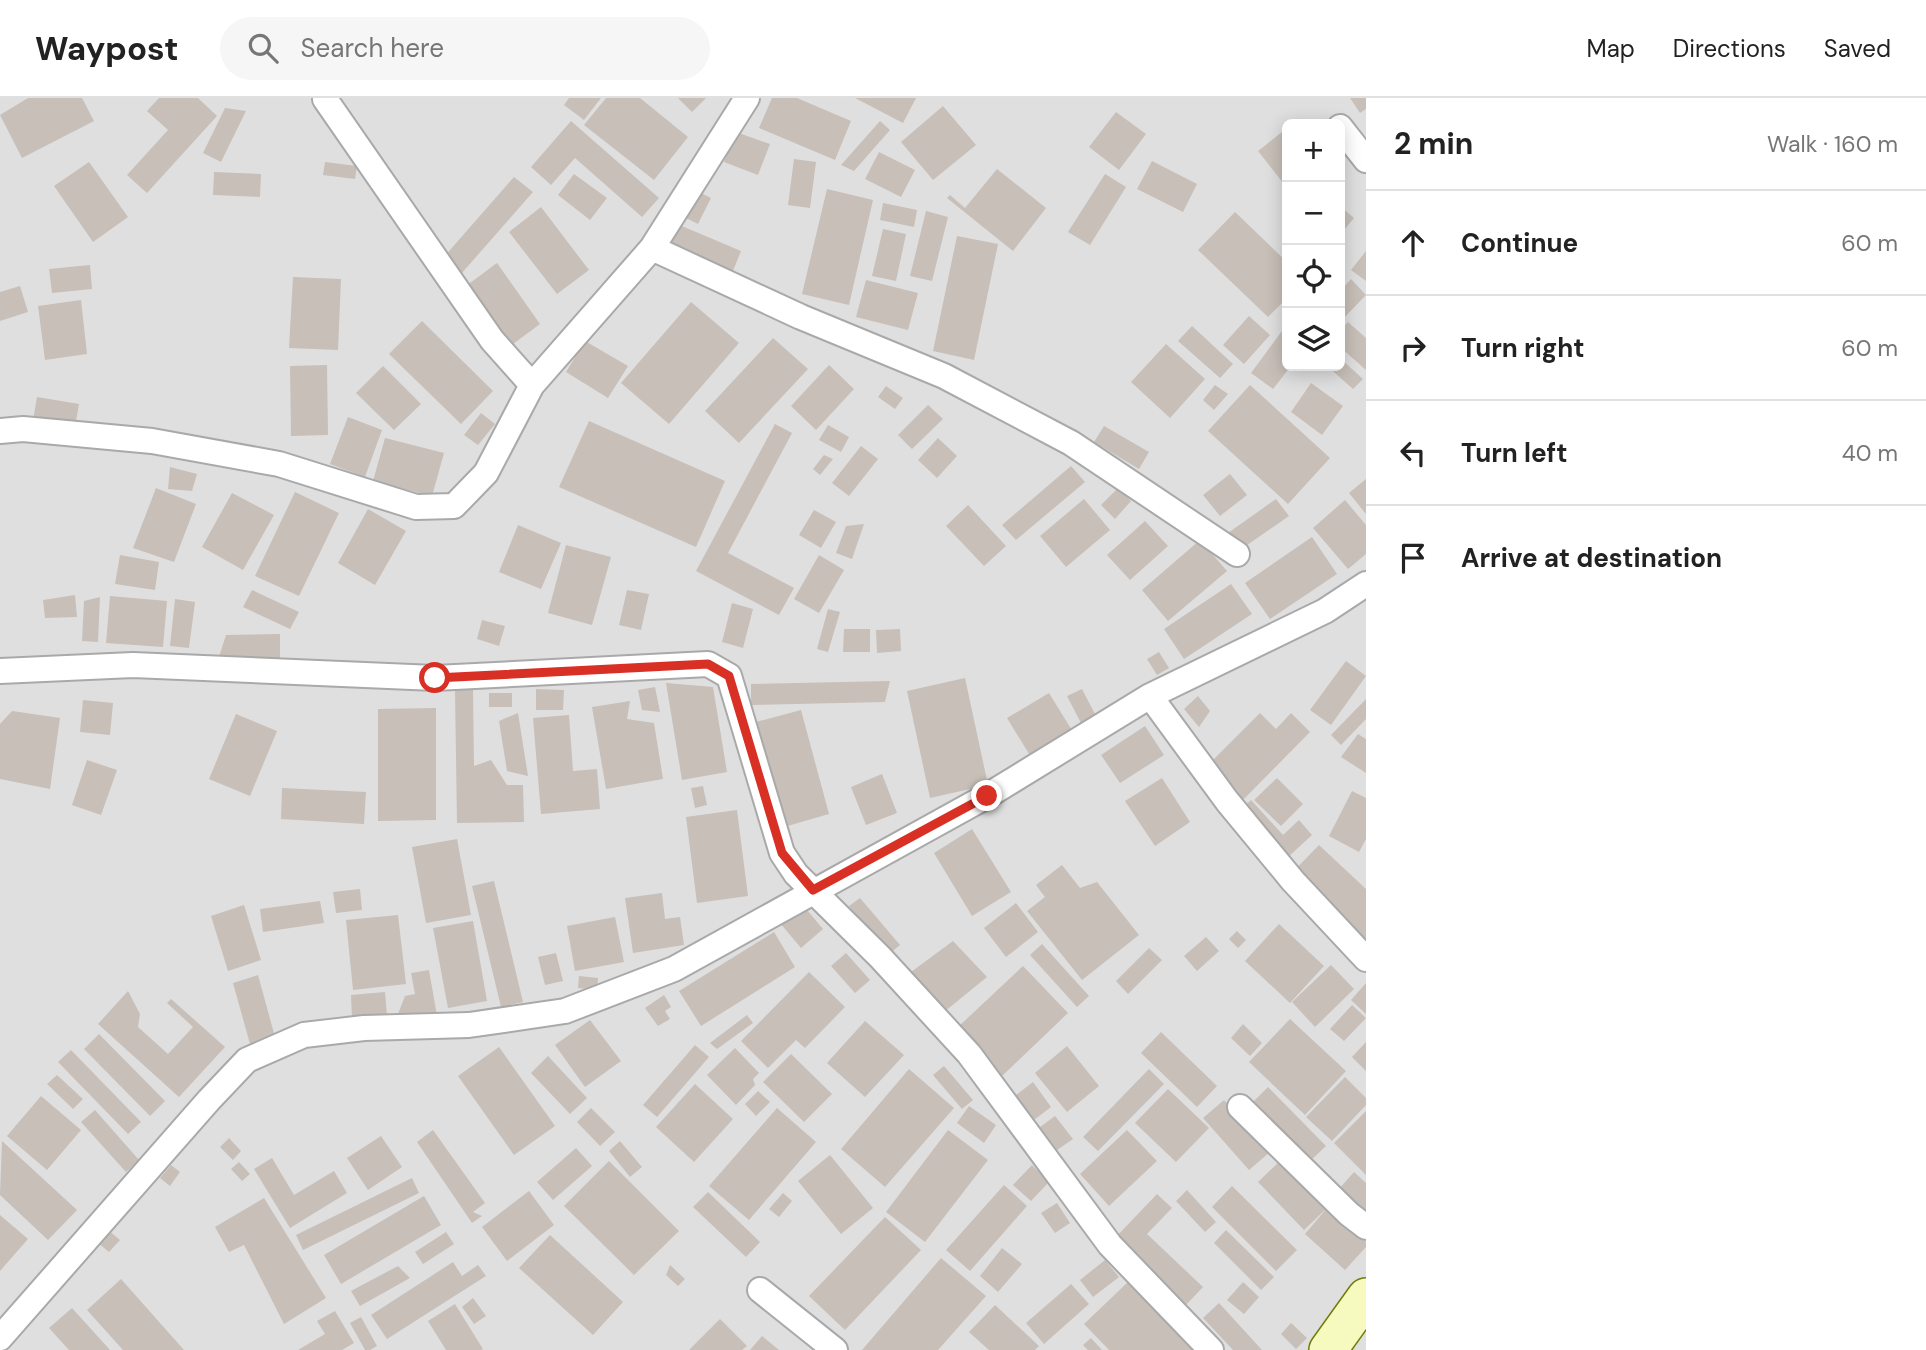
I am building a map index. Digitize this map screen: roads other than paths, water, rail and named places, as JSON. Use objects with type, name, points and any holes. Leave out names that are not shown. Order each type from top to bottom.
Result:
[{"type":"street","points":[[0,431],[23,429],[152,441],[279,464],[416,507],[454,506],[486,473],[532,385],[652,248],[747,98]]},
{"type":"street","points":[[325,99],[492,340],[532,385]]},
{"type":"street","points":[[1345,134],[1366,160]]},
{"type":"street","points":[[652,248],[801,317],[944,376],[1071,443],[1237,554]]},
{"type":"street","points":[[0,1338],[247,1060],[304,1035],[364,1028],[469,1025],[565,1011],[674,968],[987,796],[1150,696],[1325,611],[1366,584]]},
{"type":"street","points":[[0,671],[133,665],[435,678],[708,664],[729,676],[782,853],[813,890],[880,957],[969,1054],[1056,1176],[1110,1245],[1211,1350]]},
{"type":"street","points":[[1150,696],[1227,801],[1293,881],[1366,959]]},
{"type":"street","points":[[1240,1107],[1349,1214],[1366,1227]]},
{"type":"street","points":[[760,1290],[800,1325],[835,1350]]},
{"type":"street","points":[[1328,1350],[1366,1297]]}]
